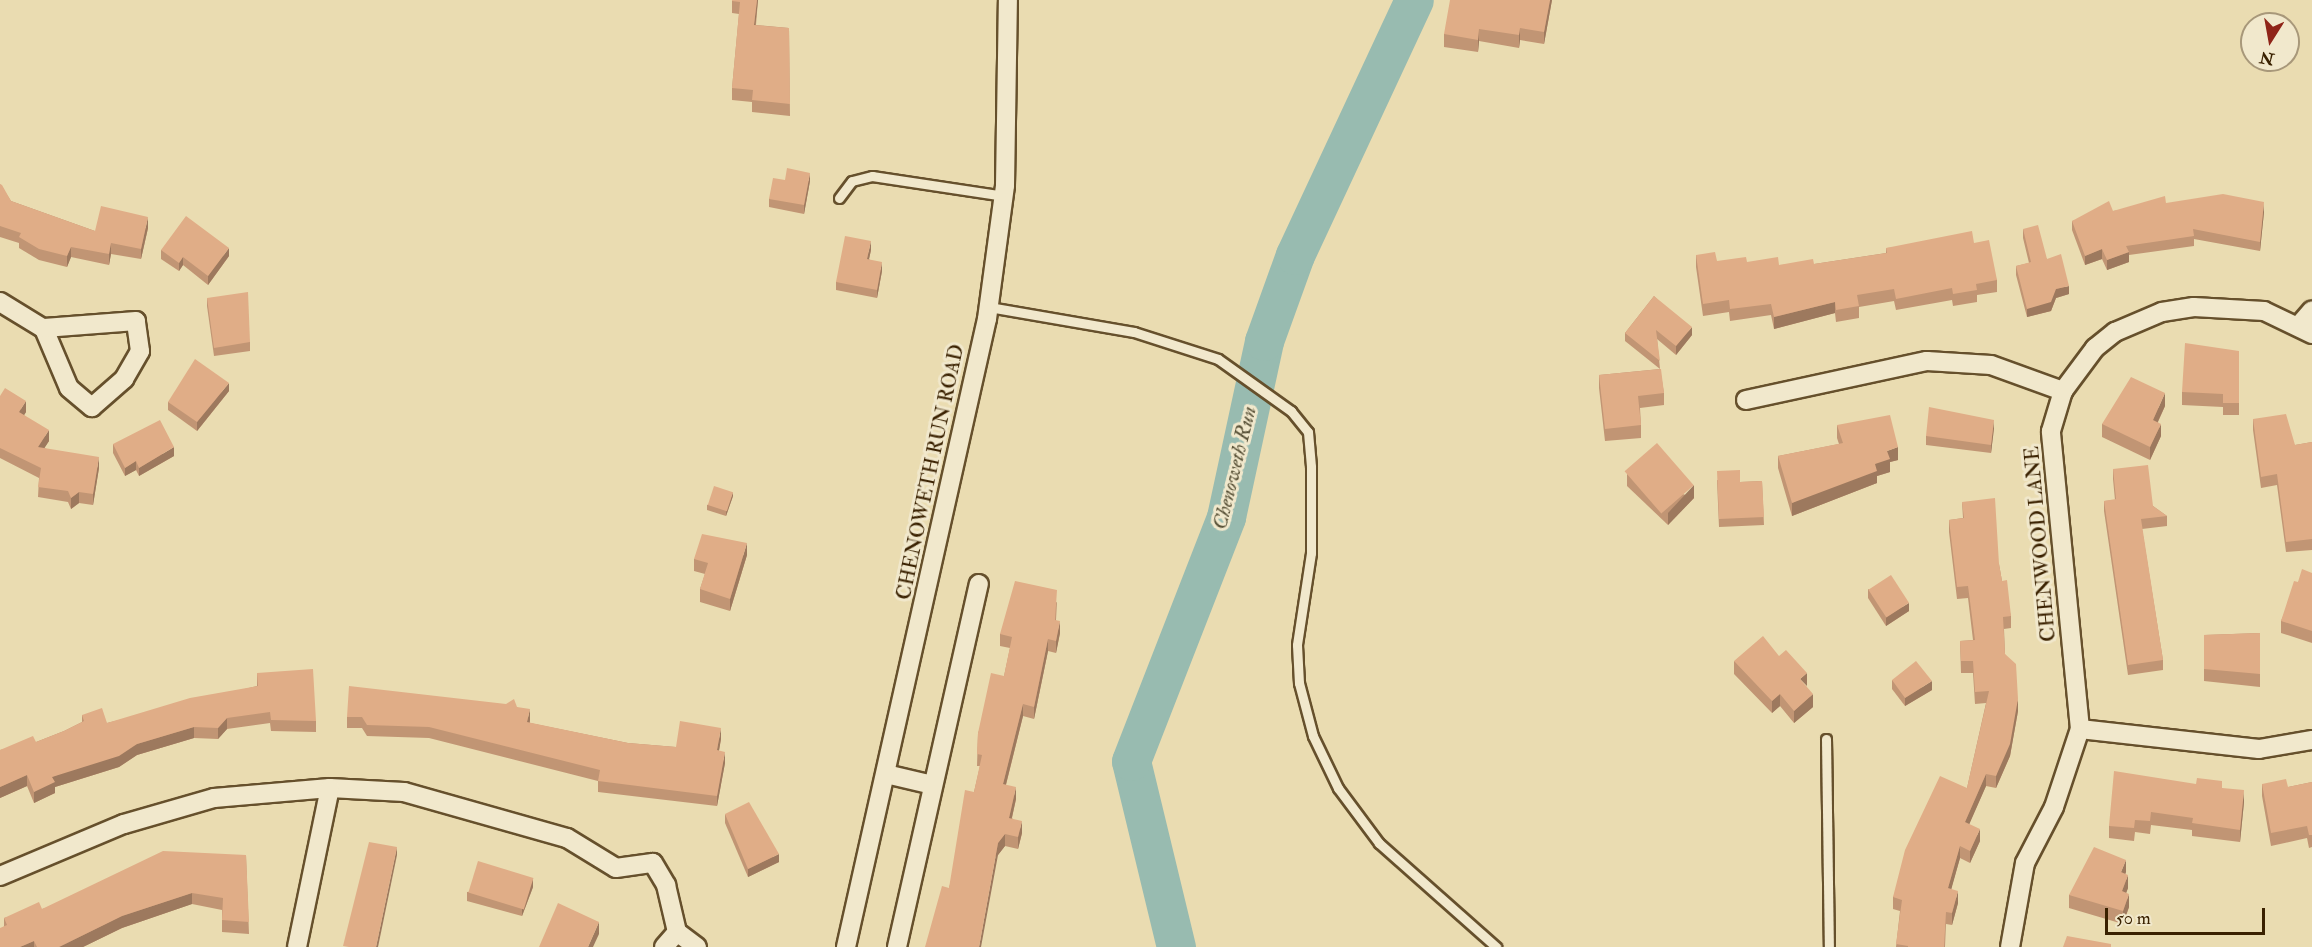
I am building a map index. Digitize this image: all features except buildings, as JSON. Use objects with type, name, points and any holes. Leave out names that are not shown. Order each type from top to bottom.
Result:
[{"type":"street","name":"CHENOWETH RUN ROAD","points":[[846,947],[989,307],[1004,196],[1008,0]]},
{"type":"street","points":[[0,302],[44,329],[69,388],[92,407],[124,378],[140,351],[136,321],[44,328]]},
{"type":"street","name":"CHENWOOD LANE","points":[[2010,947],[2025,863],[2054,807],[2080,729],[2051,431],[2063,391],[2095,348],[2115,332],[2162,312],[2232,307],[2308,323]]},
{"type":"street","points":[[1746,400],[1927,361],[1991,365],[2063,391]]},
{"type":"street","points":[[897,947],[979,584]]},
{"type":"street","points":[[2080,729],[2259,749],[2312,740]]},
{"type":"street","points":[[886,774],[933,785]]},
{"type":"street","points":[[297,947],[330,788]]},
{"type":"street","points":[[0,876],[173,808],[214,798],[330,788],[404,792],[567,838],[616,868],[653,863],[666,885],[677,932],[697,947]]},
{"type":"street","points":[[664,947],[677,932]]},
{"type":"lane","points":[[839,198],[852,181],[872,176],[1004,196]]},
{"type":"lane","points":[[989,307],[1134,332],[1229,367],[1272,397],[1308,432],[1311,553],[1297,645],[1299,683],[1313,736],[1338,788],[1379,843],[1496,947]]},
{"type":"lane","points":[[1826,739],[1829,947]]},
{"type":"waterway","name":"Chenoweth Run","points":[[1176,947],[1131,761],[1226,517],[1264,341],[1295,255],[1414,0]]}]
